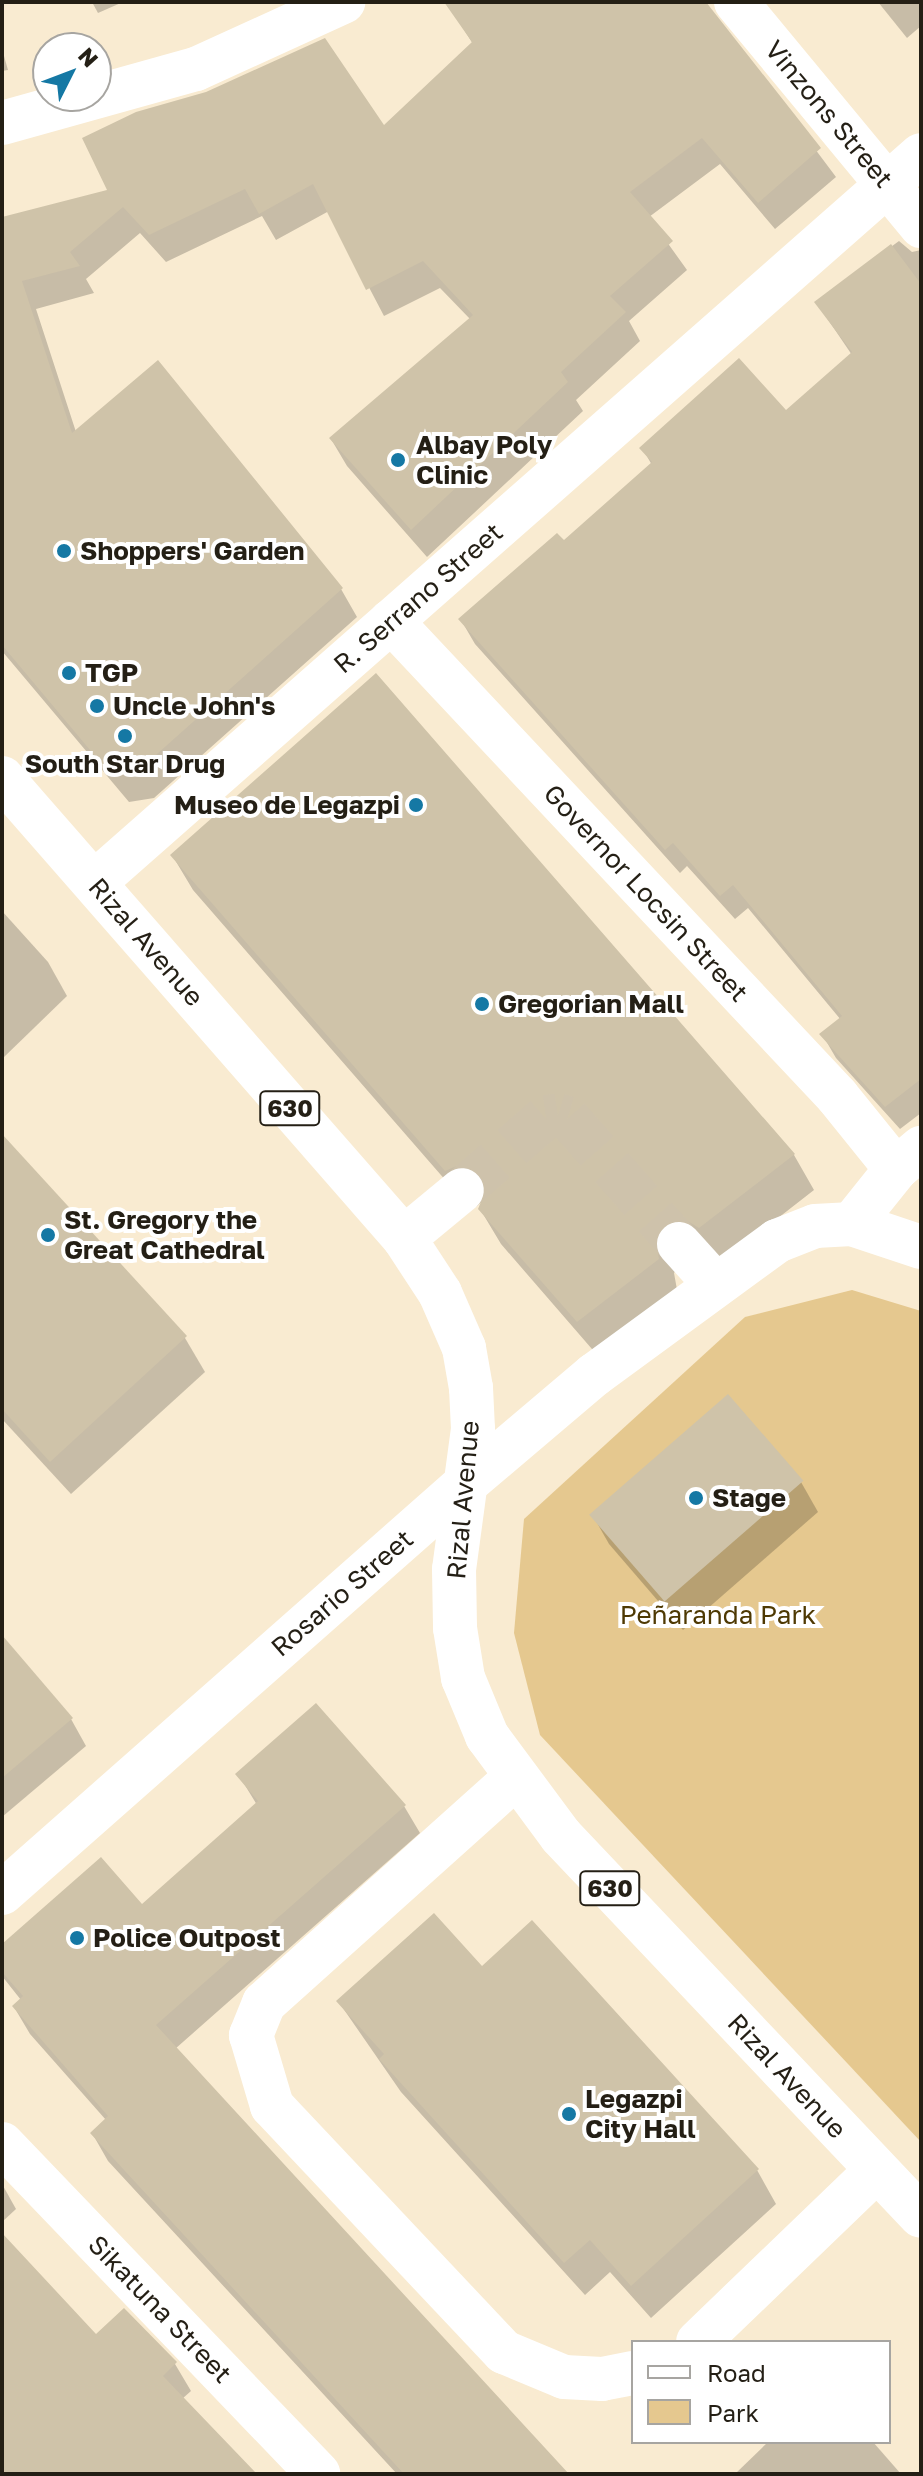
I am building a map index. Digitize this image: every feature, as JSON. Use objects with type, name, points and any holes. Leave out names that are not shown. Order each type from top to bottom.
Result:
[{"type":"street","points":[[2,123],[196,69],[343,2]]},
{"type":"street","name":"Vinzons Street","points":[[736,2],[921,226]]},
{"type":"street","name":"R. Serrano Street","points":[[95,882],[921,155]]},
{"type":"street","name":"Governor Locsin Street","points":[[391,621],[837,1096],[909,1158]]},
{"type":"street","name":"Rizal Avenue","points":[[2,778],[404,1238],[440,1293],[464,1348],[473,1429],[454,1569],[455,1628],[463,1678],[487,1736],[515,1778],[561,1836],[921,2216]]},
{"type":"street","points":[[909,1158],[852,1224],[921,1247]]},
{"type":"street","points":[[404,1238],[462,1190]]},
{"type":"street","name":"Rosario Street","points":[[2,1893],[463,1486],[594,1375],[777,1241],[815,1226],[852,1224]]},
{"type":"street","points":[[679,1244],[716,1285]]},
{"type":"street","points":[[515,1778],[264,2003],[251,2035],[272,2106],[504,2352],[564,2377],[602,2379],[631,2373]]},
{"type":"street","name":"Sikatuna Street","points":[[2,2144],[318,2474]]},
{"type":"street","points":[[700,2340],[876,2171]]},
{"type":"green space","name":"Peñaranda Park","points":[[852,1290],[921,1311],[921,2142],[540,1735],[514,1633],[524,1519],[745,1317]]},
{"type":"building","points":[[444,2],[706,2],[821,148],[758,203],[702,138],[630,192],[673,241],[610,296],[626,312],[561,372],[568,382],[411,530],[329,438],[473,315],[423,261],[366,290],[313,184],[259,214],[245,189],[149,235],[123,207],[70,252],[80,266],[22,281],[72,433],[158,360],[343,588],[138,771],[111,775],[2,645],[2,217],[107,190],[82,138],[136,112],[206,92],[325,38],[384,125],[472,42]]},
{"type":"building","points":[[891,244],[921,284],[921,1079],[885,1107],[819,1034],[842,1016],[733,885],[720,896],[673,843],[665,850],[458,619],[557,533],[564,540],[652,462],[639,448],[739,358],[786,410],[852,352],[814,302]]},
{"type":"building","name":"Gregorian Mall","points":[[376,673],[795,1154],[699,1228],[686,1220],[663,1225],[655,1237],[659,1259],[577,1322],[478,1209],[487,1187],[481,1174],[459,1165],[445,1171],[170,855]]},
{"type":"building","name":"St. Gregory the Great Cathedral","points":[[2,1134],[187,1336],[50,1462],[2,1409]]},
{"type":"building","name":"Stage","points":[[728,1394],[803,1481],[665,1602],[589,1515]]},
{"type":"building","points":[[2,1635],[73,1718],[2,1778]]},
{"type":"building","points":[[316,1703],[406,1805],[156,2025],[569,2474],[404,2474],[90,2133],[108,2116],[12,2006],[23,1996],[2,1972],[2,1944],[101,1857],[142,1904],[258,1801],[235,1774]]},
{"type":"building","name":"Legazpi City Hall","points":[[434,1913],[482,1966],[532,1920],[759,2169],[631,2286],[590,2240],[564,2263],[379,2059],[384,2054],[336,2001]]},
{"type":"building","points":[[2,2233],[96,2334],[124,2308],[177,2362],[163,2376],[257,2474],[2,2474]]},
{"type":"tunnel","points":[[462,1190],[546,1117],[558,1115],[568,1118],[679,1244]]},
{"type":"place","name":"Albay Poly Clinic","points":[[398,460]]},
{"type":"place","name":"Shoppers' Garden","points":[[64,551]]},
{"type":"place","name":"TGP","points":[[69,673]]},
{"type":"place","name":"Uncle John's","points":[[97,706]]},
{"type":"place","name":"South Star Drug","points":[[125,736]]},
{"type":"place","name":"Museo de Legazpi","points":[[416,805]]},
{"type":"place","name":"Gregorian Mall","points":[[482,1004]]},
{"type":"place","name":"St. Gregory the Great Cathedral","points":[[48,1235]]},
{"type":"place","name":"Stage","points":[[696,1498]]},
{"type":"place","name":"Police Outpost","points":[[77,1938]]},
{"type":"place","name":"Legazpi City Hall","points":[[569,2114]]}]
